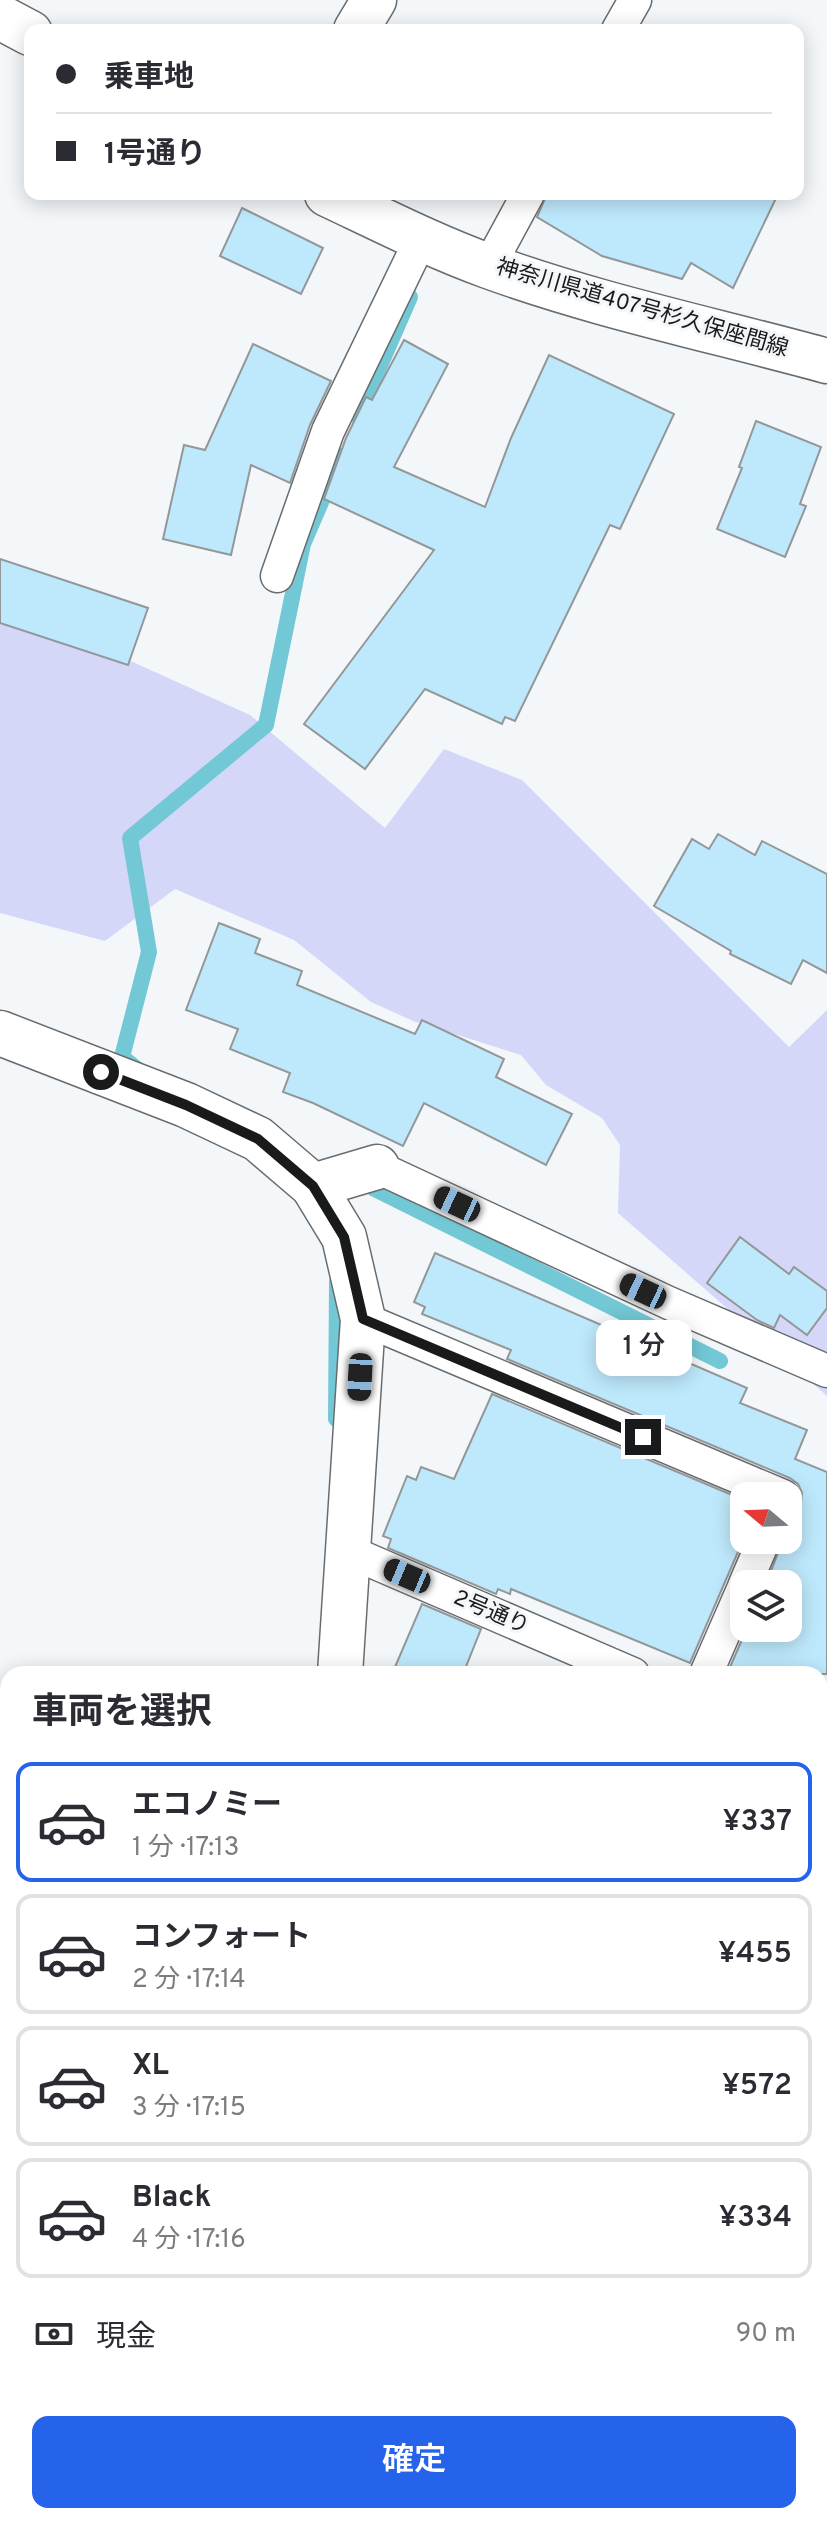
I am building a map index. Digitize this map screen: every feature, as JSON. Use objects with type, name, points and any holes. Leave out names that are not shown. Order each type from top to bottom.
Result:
[{"type":"street","points":[[360,24],[374,0]]},
{"type":"street","points":[[0,17],[24,30]]},
{"type":"street","name":"神奈川県道407号杉久保座間線","points":[[340,200],[421,239],[489,266],[603,302],[827,361]]},
{"type":"street","points":[[0,1033],[186,1105],[258,1139],[313,1186],[344,1237],[363,1319],[341,1666]]},
{"type":"street","points":[[313,1186],[377,1167]]},
{"type":"lane","points":[[621,24],[635,0]]},
{"type":"lane","points":[[489,266],[525,200]]},
{"type":"lane","points":[[277,576],[328,431],[421,239]]},
{"type":"lane","points":[[377,1167],[669,1303],[827,1371]]},
{"type":"lane","points":[[363,1319],[750,1482]]},
{"type":"lane","name":"2号通り","points":[[350,1552],[614,1666]]},
{"type":"lane","points":[[710,1666],[730,1620]]},
{"type":"shaded area","points":[[0,602],[250,715],[385,828],[444,749],[522,780],[789,1047],[827,1010],[827,1396],[618,1213],[620,1145],[602,1118],[546,1085],[521,1055],[413,1021],[371,1002],[294,940],[175,889],[105,941],[0,913]]},
{"type":"building","points":[[544,200],[775,200],[733,288],[691,263],[682,279],[602,256],[537,217]]},
{"type":"building","points":[[242,208],[323,248],[301,294],[220,256]]},
{"type":"building","points":[[404,340],[448,364],[394,467],[485,507],[511,438],[549,355],[674,414],[620,529],[610,525],[515,721],[505,717],[502,724],[425,689],[365,769],[304,724],[434,550],[324,499],[346,438],[366,397],[372,400]]},
{"type":"building","points":[[253,344],[331,381],[310,425],[290,483],[251,465],[231,555],[163,539],[184,445],[205,450]]},
{"type":"building","points":[[756,421],[821,447],[800,504],[806,506],[785,557],[717,529],[742,468],[739,467]]},
{"type":"building","points":[[0,559],[148,608],[128,665],[0,623]]},
{"type":"building","points":[[718,834],[755,855],[762,841],[827,874],[827,973],[803,960],[791,984],[730,954],[731,951],[654,906],[692,839],[709,849]]},
{"type":"building","points":[[219,923],[260,939],[255,953],[302,971],[297,985],[415,1034],[422,1020],[504,1059],[496,1077],[572,1114],[546,1165],[424,1103],[403,1146],[283,1092],[290,1073],[230,1049],[238,1029],[186,1010]]},
{"type":"building","points":[[740,1237],[789,1274],[794,1267],[827,1291],[827,1308],[807,1335],[780,1315],[774,1328],[757,1320],[707,1283]]},
{"type":"building","points":[[435,1253],[747,1388],[740,1403],[807,1430],[795,1459],[827,1472],[827,1666],[730,1666],[741,1642],[802,1642],[802,1570],[771,1570],[778,1554],[802,1554],[802,1482],[795,1482],[507,1359],[511,1350],[422,1314],[425,1307],[414,1302]]},
{"type":"building","points":[[492,1394],[730,1494],[730,1554],[737,1554],[690,1663],[511,1589],[510,1594],[498,1589],[496,1594],[388,1548],[391,1539],[383,1536],[407,1476],[416,1480],[421,1467],[454,1479]]},
{"type":"building","points":[[422,1604],[481,1629],[466,1666],[395,1666]]},
{"type":"waterway","points":[[358,416],[410,297]]},
{"type":"waterway","points":[[137,1069],[122,1057],[149,952],[130,838],[266,725],[303,544],[341,456]]},
{"type":"waterway","points":[[373,1188],[720,1361]]},
{"type":"waterway","points":[[336,1419],[337,1282]]},
{"type":"route","points":[[101,1072],[186,1105],[258,1139],[313,1186],[344,1237],[363,1319],[643,1437]]}]
